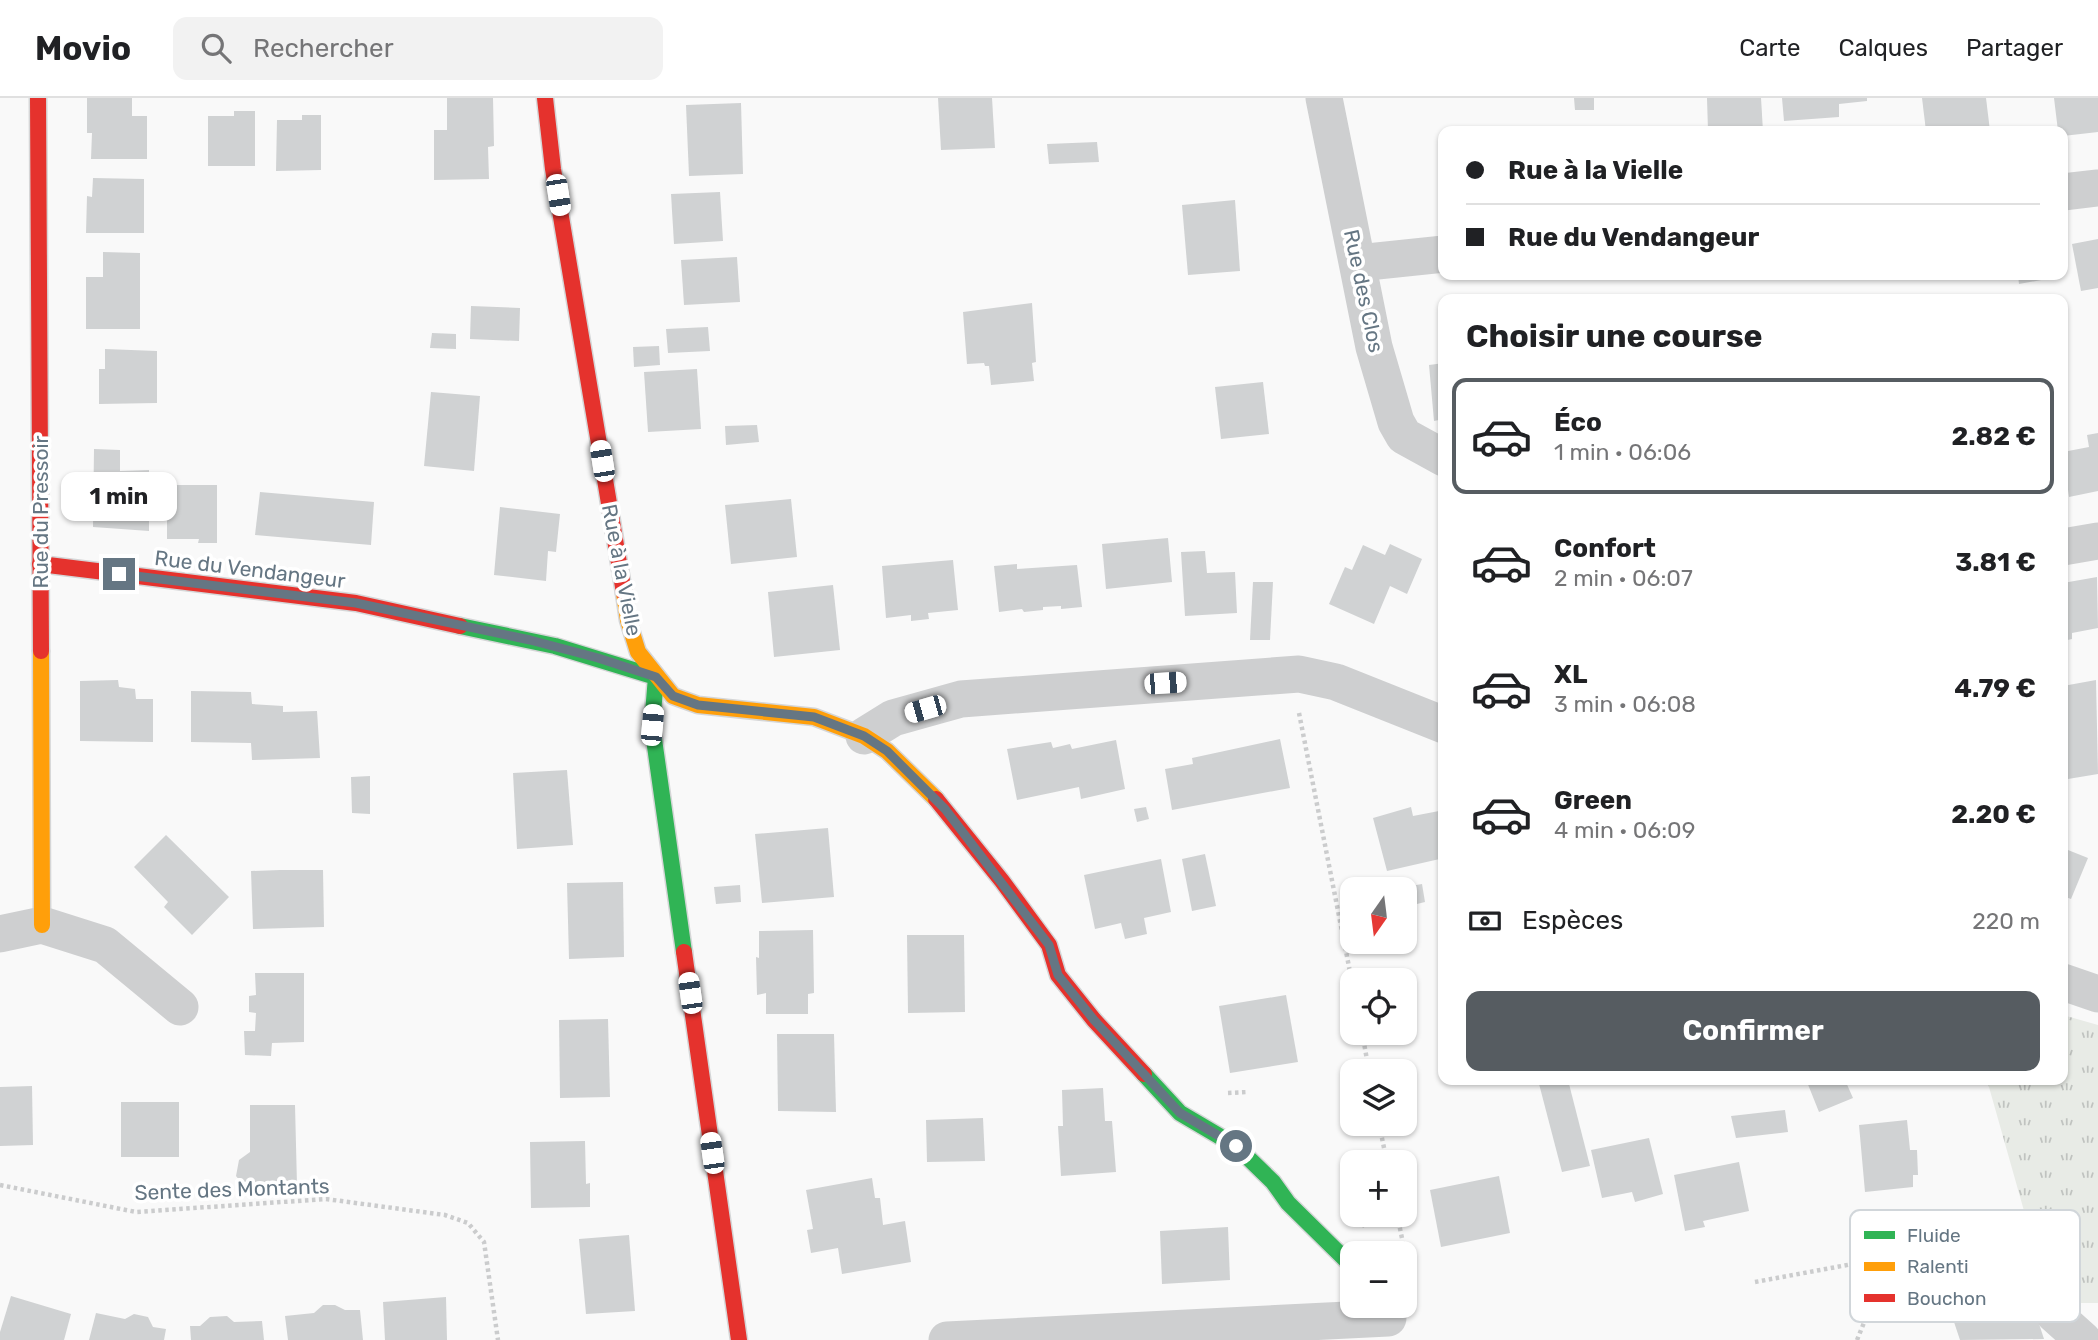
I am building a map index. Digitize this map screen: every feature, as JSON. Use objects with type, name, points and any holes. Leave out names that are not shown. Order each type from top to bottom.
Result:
[{"type":"street","name":"Rue du Pressoir","points":[[38,98],[42,925]]},
{"type":"street","name":"Rue à la Vielle","points":[[545,98],[553,169],[628,620],[638,652],[673,696],[698,705],[814,717],[864,736],[892,756],[945,809],[1049,945],[1058,975],[1094,1020],[1180,1113],[1236,1146],[1340,1254]]},
{"type":"street","name":"Rue des Clos","points":[[1324,98],[1374,347],[1395,422],[1404,436],[1438,455]]},
{"type":"street","points":[[2068,191],[2098,188]]},
{"type":"street","points":[[1358,263],[1438,255]]},
{"type":"street","points":[[2068,546],[2098,541]]},
{"type":"street","name":"Rue du Vendangeur","points":[[40,564],[356,603],[555,646],[656,677]]},
{"type":"street","points":[[864,736],[893,718],[961,699],[1299,674],[1336,682],[1438,723]]},
{"type":"street","points":[[656,677],[652,725],[739,1340]]},
{"type":"street","points":[[0,934],[42,925],[105,945],[180,1007]]},
{"type":"street","points":[[2068,984],[2098,994]]},
{"type":"street","points":[[947,1340],[1390,1321]]},
{"type":"street","points":[[2063,1322],[2082,1340]]},
{"type":"path","points":[[1299,674],[1296,703],[1349,968]]},
{"type":"path","name":"Sente des Montants","points":[[0,1185],[136,1212],[326,1199],[445,1215],[468,1223],[484,1242],[498,1340]]},
{"type":"path","points":[[1755,1282],[1850,1263]]},
{"type":"path","points":[[1857,1340],[1864,1322]]},
{"type":"green space","points":[[2068,1016],[2098,1025],[2098,1303],[2080,1303],[2080,1210],[2024,1210],[1988,1085],[2068,1085]]},
{"type":"building","points":[[87,98],[132,98],[132,116],[147,116],[147,159],[91,159],[92,133],[87,133]]},
{"type":"building","points":[[447,98],[493,98],[494,146],[488,147],[489,179],[434,180],[434,130],[447,130]]},
{"type":"building","points":[[938,98],[992,98],[995,148],[941,150]]},
{"type":"building","points":[[1574,98],[1594,98],[1594,110],[1575,110]]},
{"type":"building","points":[[1707,98],[1761,98],[1763,126],[1708,126]]},
{"type":"building","points":[[1782,98],[1867,98],[1867,101],[1839,104],[1839,117],[1784,121]]},
{"type":"building","points":[[1922,98],[1986,98],[1989,126],[1925,126]]},
{"type":"building","points":[[2054,98],[2098,98],[2098,132],[2068,135],[2068,126],[2057,126]]},
{"type":"building","points":[[741,103],[743,174],[689,176],[686,105]]},
{"type":"building","points":[[234,111],[255,111],[255,166],[208,166],[208,116],[234,116]]},
{"type":"building","points":[[302,115],[321,115],[321,170],[276,171],[277,120],[302,120]]},
{"type":"building","points":[[1097,142],[1099,162],[1049,164],[1047,144]]},
{"type":"building","points":[[93,178],[144,179],[144,233],[86,233],[87,196],[92,197]]},
{"type":"building","points":[[720,192],[723,241],[674,244],[671,194]]},
{"type":"building","points":[[1235,200],[1240,271],[1188,275],[1182,205]]},
{"type":"building","points":[[2098,239],[2098,288],[2081,291],[2072,244]]},
{"type":"building","points":[[103,252],[140,253],[140,329],[86,329],[86,277],[103,277]]},
{"type":"building","points":[[737,257],[740,302],[684,305],[681,260]]},
{"type":"building","points":[[2019,280],[2041,280],[2019,284]]},
{"type":"building","points":[[1032,303],[1036,362],[1032,363],[1034,381],[991,385],[989,366],[984,363],[967,364],[963,312]]},
{"type":"building","points":[[471,306],[520,308],[519,341],[470,339]]},
{"type":"building","points":[[708,327],[710,351],[668,353],[666,329]]},
{"type":"building","points":[[432,333],[456,334],[456,349],[430,348]]},
{"type":"building","points":[[659,346],[660,365],[634,367],[633,347]]},
{"type":"building","points":[[105,349],[157,351],[157,403],[99,404],[99,369],[105,369]]},
{"type":"building","points":[[1438,364],[1438,420],[1434,421],[1429,365]]},
{"type":"building","points":[[697,369],[701,429],[648,432],[644,372]]},
{"type":"building","points":[[1263,382],[1269,434],[1221,439],[1215,387]]},
{"type":"building","points":[[431,392],[480,396],[474,471],[424,466]]},
{"type":"building","points":[[757,425],[759,442],[726,445],[725,426]]},
{"type":"building","points":[[2098,433],[2098,491],[2069,497],[2068,451],[2089,447],[2087,435]]},
{"type":"building","points":[[94,449],[120,450],[120,471],[149,470],[149,531],[93,527]]},
{"type":"building","points":[[167,485],[217,485],[217,543],[198,543],[199,539],[167,539]]},
{"type":"building","points":[[260,492],[374,502],[371,545],[255,535]]},
{"type":"building","points":[[791,499],[797,557],[731,564],[725,505]]},
{"type":"building","points":[[500,507],[560,514],[556,552],[548,551],[546,581],[494,575]]},
{"type":"building","points":[[1168,538],[1172,582],[1106,589],[1102,544]]},
{"type":"building","points":[[1390,544],[1422,559],[1407,594],[1390,586],[1374,624],[1329,604],[1345,567],[1352,570],[1363,545],[1385,555]]},
{"type":"building","points":[[1205,551],[1207,573],[1235,572],[1237,613],[1185,616],[1181,552]]},
{"type":"building","points":[[953,560],[958,610],[928,613],[929,619],[911,621],[911,615],[886,618],[882,566]]},
{"type":"building","points":[[1017,564],[1017,569],[1077,565],[1082,607],[1043,607],[1043,610],[999,612],[994,566]]},
{"type":"building","points":[[2097,577],[2098,628],[2072,633],[2072,639],[2068,640],[2068,582]]},
{"type":"building","points":[[1253,582],[1273,582],[1270,640],[1250,640]]},
{"type":"building","points":[[833,585],[840,650],[774,657],[768,592]]},
{"type":"building","points":[[118,680],[119,687],[135,689],[136,699],[153,699],[153,742],[80,741],[80,681]]},
{"type":"building","points":[[2096,680],[2098,774],[2068,779],[2068,685]]},
{"type":"building","points":[[191,691],[251,692],[252,704],[283,706],[283,712],[317,711],[320,758],[252,760],[251,743],[191,742]]},
{"type":"building","points":[[1280,739],[1290,788],[1172,810],[1165,769],[1193,764],[1192,758]]},
{"type":"building","points":[[1116,740],[1125,789],[1081,799],[1079,787],[1017,800],[1007,749],[1051,742],[1053,748],[1070,744],[1072,749]]},
{"type":"building","points":[[567,770],[573,845],[517,849],[513,773]]},
{"type":"building","points":[[370,776],[370,814],[352,813],[351,777]]},
{"type":"building","points":[[1146,807],[1149,819],[1137,822],[1134,809]]},
{"type":"building","points":[[1411,807],[1413,816],[1438,811],[1438,859],[1387,871],[1373,818]]},
{"type":"building","points":[[828,828],[834,897],[762,903],[755,834]]},
{"type":"building","points":[[166,835],[229,897],[192,935],[164,907],[168,902],[134,867]]},
{"type":"building","points":[[2068,850],[2088,858],[2071,899],[2068,898]]},
{"type":"building","points":[[1205,854],[1216,906],[1192,911],[1182,859]]},
{"type":"building","points":[[1161,859],[1171,912],[1144,918],[1147,934],[1125,939],[1121,923],[1095,929],[1084,875]]},
{"type":"building","points":[[323,870],[324,927],[253,929],[251,871]]},
{"type":"building","points":[[623,882],[624,957],[569,959],[567,883]]},
{"type":"building","points":[[1422,884],[1425,902],[1418,904],[1418,885]]},
{"type":"building","points":[[740,885],[741,902],[716,904],[714,887]]},
{"type":"building","points":[[813,930],[814,993],[808,994],[808,1014],[766,1014],[766,993],[757,995],[756,957],[759,958],[759,931]]},
{"type":"building","points":[[907,935],[964,935],[965,1012],[908,1013]]},
{"type":"building","points":[[255,973],[304,973],[304,1042],[272,1043],[271,1056],[245,1055],[244,1031],[255,1031],[256,1013],[249,1012],[249,996],[256,995]]},
{"type":"building","points":[[1286,995],[1298,1062],[1230,1073],[1219,1006]]},
{"type":"building","points":[[608,1019],[610,1097],[560,1098],[559,1020]]},
{"type":"building","points":[[777,1034],[834,1034],[836,1112],[778,1111]]},
{"type":"building","points":[[1539,1085],[1569,1085],[1590,1166],[1562,1172]]},
{"type":"building","points":[[1808,1085],[1847,1085],[1853,1098],[1819,1112]]},
{"type":"building","points":[[32,1086],[33,1145],[0,1146],[0,1087]]},
{"type":"building","points":[[1103,1088],[1105,1121],[1112,1121],[1116,1172],[1061,1176],[1058,1126],[1063,1126],[1062,1090]]},
{"type":"building","points":[[121,1102],[179,1102],[179,1157],[121,1157]]},
{"type":"building","points":[[250,1105],[295,1105],[297,1185],[244,1186],[236,1176],[239,1160],[250,1152]]},
{"type":"building","points":[[1785,1110],[1788,1132],[1736,1138],[1731,1116]]},
{"type":"building","points":[[983,1118],[985,1161],[927,1162],[926,1120]]},
{"type":"building","points":[[1907,1120],[1910,1150],[1917,1150],[1918,1175],[1913,1175],[1913,1187],[1865,1192],[1859,1125]]},
{"type":"building","points":[[1649,1138],[1663,1194],[1635,1202],[1632,1192],[1602,1198],[1591,1150]]},
{"type":"building","points":[[585,1141],[586,1184],[590,1183],[590,1207],[531,1208],[530,1142]]},
{"type":"building","points":[[1739,1162],[1749,1211],[1703,1221],[1705,1227],[1685,1231],[1674,1175]]},
{"type":"building","points":[[1499,1176],[1510,1233],[1441,1247],[1430,1190]]},
{"type":"building","points":[[872,1178],[875,1198],[880,1198],[883,1225],[905,1221],[911,1262],[842,1274],[838,1248],[811,1253],[807,1230],[813,1229],[806,1190]]},
{"type":"building","points":[[1228,1227],[1230,1280],[1162,1284],[1160,1231]]},
{"type":"building","points":[[629,1235],[635,1311],[586,1314],[579,1239]]},
{"type":"building","points":[[11,1296],[71,1314],[64,1340],[0,1340]]},
{"type":"building","points":[[446,1297],[447,1340],[385,1340],[383,1302]]},
{"type":"building","points":[[323,1305],[360,1310],[363,1340],[288,1340],[285,1316],[314,1313]]},
{"type":"building","points":[[96,1313],[125,1319],[134,1314],[148,1317],[153,1327],[166,1329],[164,1340],[89,1340]]},
{"type":"building","points":[[227,1316],[234,1322],[262,1321],[264,1340],[191,1340],[190,1326],[200,1326],[210,1317]]},
{"type":"building","points":[[1954,1322],[2038,1322],[2044,1339],[1960,1340]]},
{"type":"traffic: fast","points":[[460,626],[555,646],[656,677],[652,725],[684,952]]},
{"type":"traffic: fast","points":[[1144,1074],[1180,1113],[1236,1146],[1340,1254]]},
{"type":"traffic: slow","points":[[624,593],[628,620],[638,652],[673,696],[698,705],[814,717],[864,736],[887,751],[936,799]]},
{"type":"traffic: slow","points":[[41,651],[42,925]]},
{"type":"traffic: jam","points":[[38,98],[41,651]]},
{"type":"traffic: jam","points":[[545,98],[553,169],[624,593]]},
{"type":"traffic: jam","points":[[40,564],[356,603],[460,626]]},
{"type":"traffic: jam","points":[[936,799],[1049,945],[1058,975],[1094,1020],[1144,1074]]},
{"type":"traffic: jam","points":[[684,952],[739,1340]]},
{"type":"route","points":[[119,574],[356,603],[530,640],[656,677],[673,696],[698,705],[814,717],[864,736],[887,751],[945,809],[1049,945],[1058,975],[1094,1020],[1180,1113],[1236,1146]]}]
